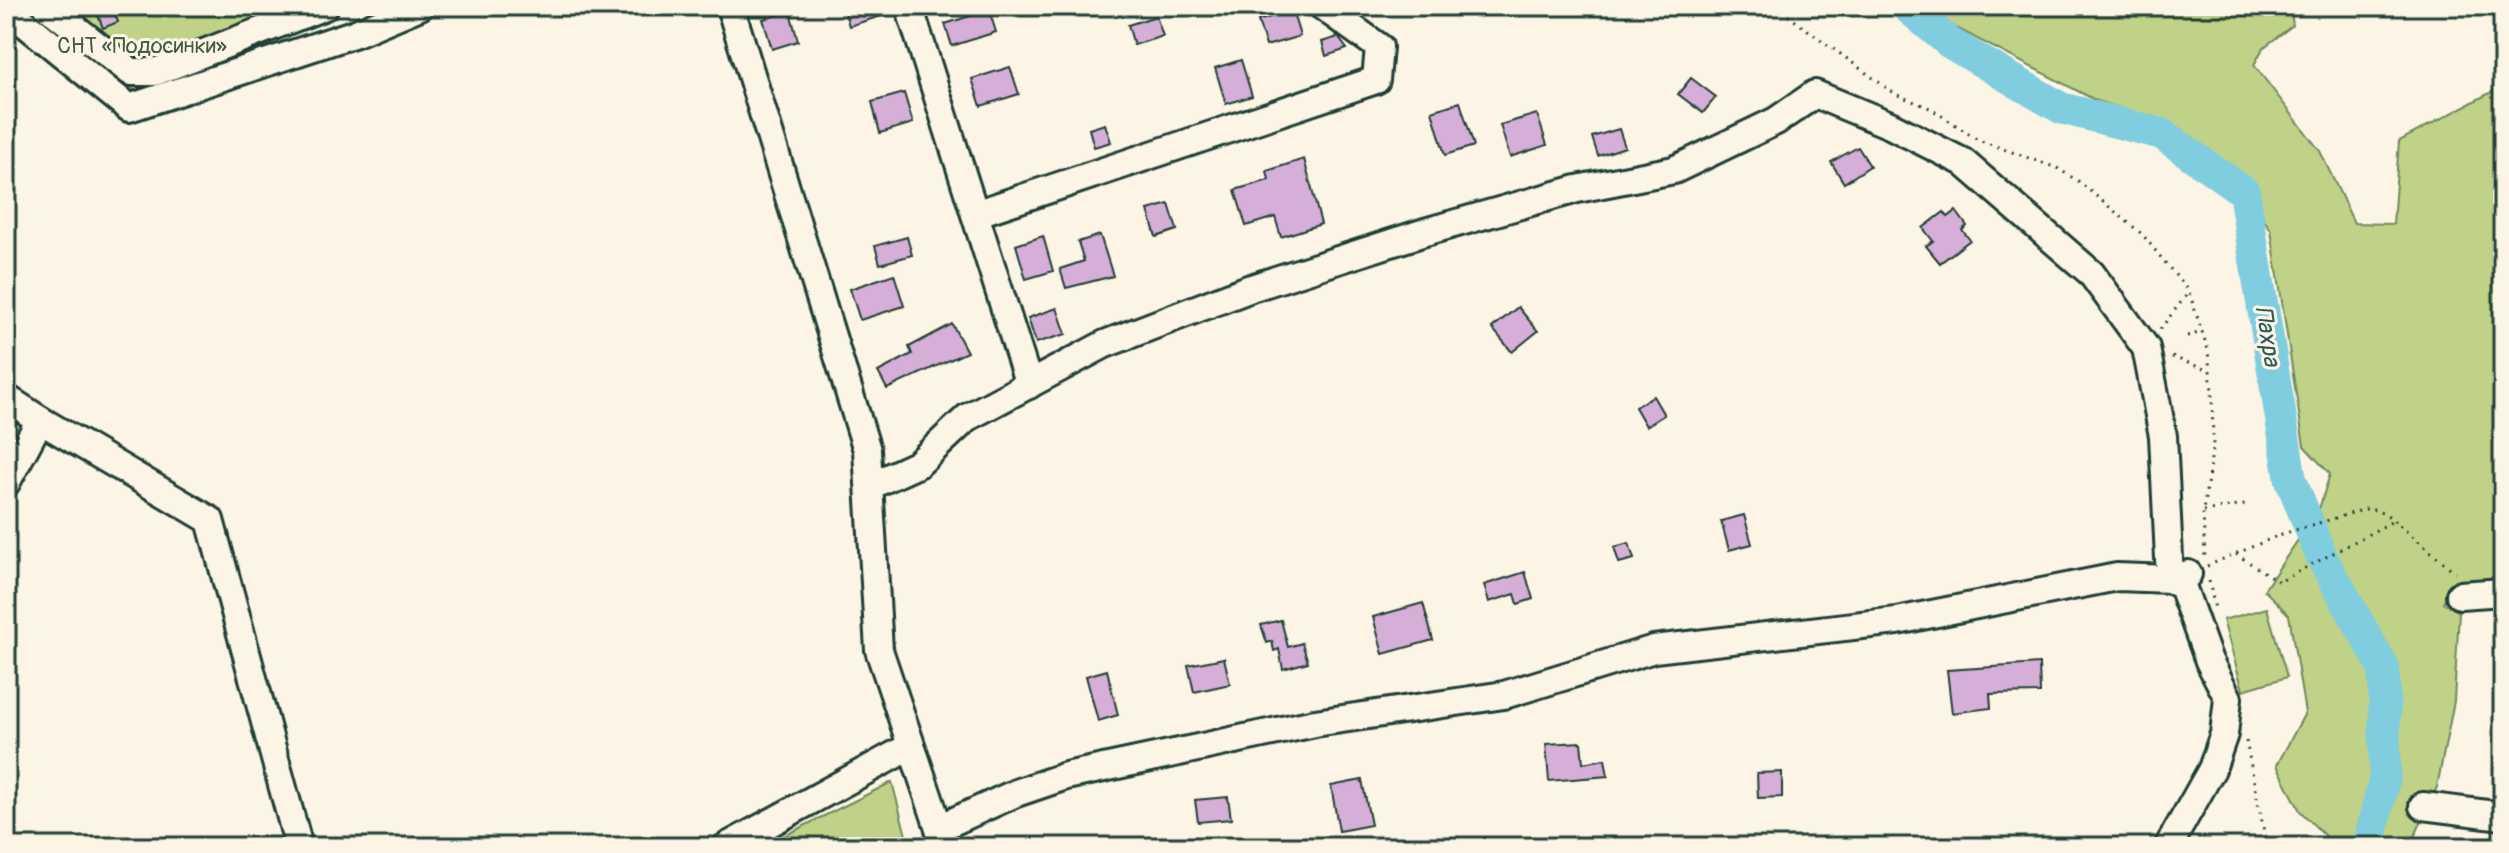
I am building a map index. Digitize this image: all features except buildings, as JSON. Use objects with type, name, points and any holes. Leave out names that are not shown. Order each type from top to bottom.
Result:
[{"type":"street","points":[[47,6],[131,72],[155,72],[325,6]]},
{"type":"street","points":[[6,8],[129,108],[356,33],[420,6]]},
{"type":"street","points":[[730,6],[851,390],[872,485],[879,650],[940,842],[1016,793],[1066,776],[1315,723],[1504,695],[1654,649],[1897,621],[2117,577],[2180,576]]},
{"type":"street","points":[[909,6],[1029,385]]},
{"type":"street","points":[[975,214],[1376,80],[1379,47],[1322,6]]},
{"type":"street","points":[[872,485],[918,464],[968,417],[1105,344],[1251,288],[1577,189],[1674,170],[1776,121],[1815,94],[1890,125],[1963,162],[2091,273],[2146,348],[2163,436],[2182,586],[2209,661],[2228,698],[2224,734],[2212,769],[2168,847]]},
{"type":"street","points":[[6,398],[210,520],[299,847]]},
{"type":"street","points":[[6,483],[40,420]]},
{"type":"street","points":[[2458,584],[2503,592]]},
{"type":"street","points":[[726,847],[911,746]]},
{"type":"street","points":[[2423,806],[2503,816]]},
{"type":"path","points":[[2189,292],[2146,348],[2210,371]]},
{"type":"path","points":[[2187,336],[2203,332]]},
{"type":"path","points":[[2203,511],[2245,505]]},
{"type":"path","points":[[2383,507],[2385,514]]},
{"type":"path","points":[[2180,576],[2282,534],[2369,508],[2394,521],[2458,584]]},
{"type":"path","points":[[2236,554],[2279,582],[2394,521]]},
{"type":"green space","name":"СНТ «Подосинки»","points":[[28,6],[347,6],[136,92]]},
{"type":"green space","points":[[1924,6],[2290,6],[2293,25],[2263,48],[2254,65],[2320,151],[2354,223],[2393,224],[2399,141],[2503,86],[2503,585],[2452,588],[2443,602],[2459,612],[2454,701],[2437,787],[2410,847],[2329,847],[2331,842],[2300,811],[2277,765],[2305,713],[2289,615],[2264,590],[2319,509],[2330,474],[2304,446],[2271,230],[2233,173],[2150,118],[2095,100],[1937,18]]},
{"type":"green space","points":[[2267,608],[2287,677],[2243,690],[2223,620]]},
{"type":"green space","points":[[892,782],[909,847],[762,847]]},
{"type":"waterway","name":"Пахра","points":[[1906,6],[1950,43],[2061,108],[2162,134],[2244,192],[2291,480],[2322,558],[2384,668],[2385,777],[2368,847]]}]
